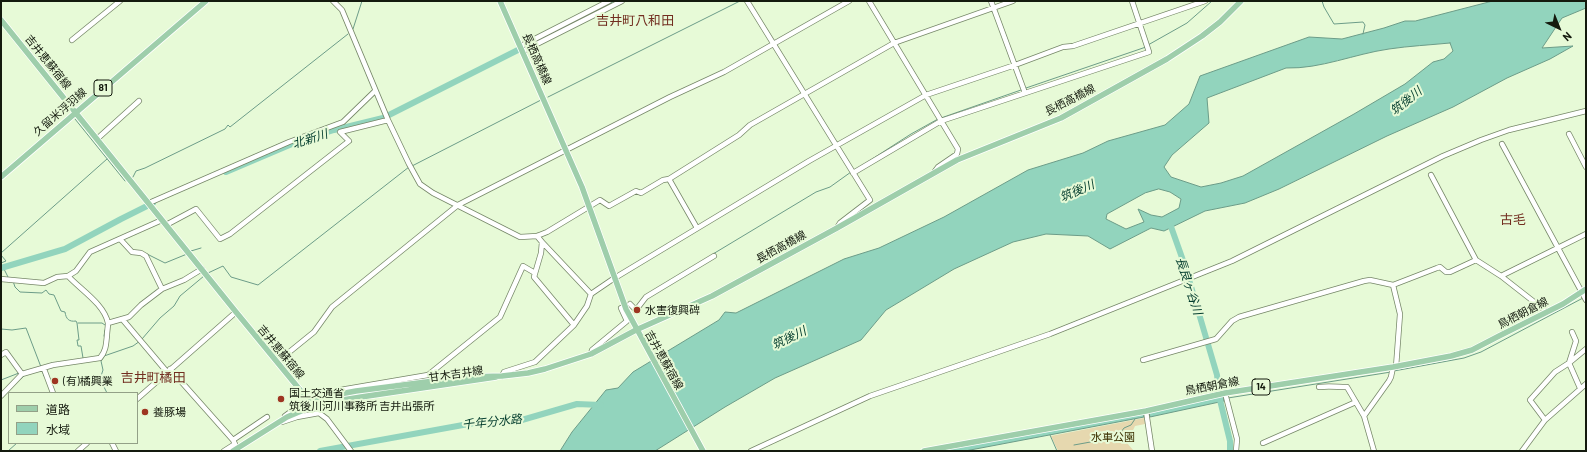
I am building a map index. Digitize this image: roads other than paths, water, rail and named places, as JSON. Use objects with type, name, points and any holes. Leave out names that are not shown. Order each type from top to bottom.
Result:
[{"type":"main road","name":"久留米浮羽線","points":[[1,177],[206,1]]},
{"type":"main road","name":"長栖高橋線","points":[[500,1],[567,150],[589,206],[615,281],[637,332],[712,296],[837,228],[957,160],[1061,118],[1168,58],[1202,36],[1220,22],[1241,1]]},
{"type":"main road","name":"吉井恵蘇宿線","points":[[1,20],[306,397],[465,377],[502,376],[545,369],[591,354],[637,332],[703,451]]},
{"type":"main road","name":"鳥栖朝倉線","points":[[924,451],[1147,412],[1225,394],[1394,368],[1451,356],[1472,350],[1584,293]]},
{"type":"main road","name":"甘木吉井線","points":[[233,451],[300,410],[318,404],[491,379],[502,376]]},
{"type":"street","points":[[72,40],[120,1]]},
{"type":"street","points":[[333,1],[342,10],[385,114],[420,184],[433,193],[520,237],[537,236],[556,228],[600,200],[609,206],[636,191],[641,193],[669,178],[739,135],[750,125],[894,43],[1012,1]]},
{"type":"street","points":[[522,48],[609,1]]},
{"type":"street","points":[[522,48],[622,1]]},
{"type":"street","points":[[747,1],[870,200],[840,223],[837,228]]},
{"type":"street","points":[[277,362],[314,332],[332,307],[458,205],[670,97],[724,72],[849,1]]},
{"type":"street","points":[[869,1],[958,149],[957,154],[938,167],[935,172]]},
{"type":"street","points":[[991,1],[1025,93]]},
{"type":"street","points":[[853,173],[940,120],[1149,52],[1132,1]]},
{"type":"street","points":[[618,276],[836,145],[926,95],[1015,65],[1062,46],[1072,46],[1205,1]]},
{"type":"street","points":[[150,205],[282,145],[343,122],[375,91]]},
{"type":"street","points":[[97,139],[139,101]]},
{"type":"street","points":[[751,451],[870,396],[1042,337],[1232,262],[1409,172],[1481,140],[1509,130],[1586,111]]},
{"type":"street","points":[[1,279],[44,283],[57,277],[68,276],[76,271],[90,252],[196,209],[220,239],[230,234],[349,141],[340,132],[388,120]]},
{"type":"street","points":[[1569,134],[1586,167]]},
{"type":"street","points":[[1502,144],[1558,249],[1584,293],[1586,300]]},
{"type":"street","points":[[1431,174],[1476,260],[1501,276],[1547,312]]},
{"type":"street","points":[[669,178],[697,228]]},
{"type":"street","points":[[1501,276],[1586,234]]},
{"type":"street","points":[[537,236],[591,294]]},
{"type":"street","points":[[120,239],[132,252],[141,252],[146,256],[162,289]]},
{"type":"street","points":[[542,242],[541,253],[534,277],[574,324]]},
{"type":"street","points":[[630,304],[636,310],[646,297],[714,256]]},
{"type":"street","points":[[1143,360],[1216,339],[1232,321],[1239,317],[1364,281],[1370,280],[1393,285],[1440,267],[1446,272],[1450,272],[1476,260]]},
{"type":"street","points":[[272,426],[306,397],[428,375],[500,317],[523,266],[535,273]]},
{"type":"street","points":[[108,323],[123,320],[129,317],[141,305],[162,289],[205,272]]},
{"type":"street","points":[[21,373],[101,357],[105,350],[108,323],[95,300],[79,288],[68,276]]},
{"type":"street","points":[[502,376],[504,372],[535,362],[574,324],[587,306],[591,294],[613,279]]},
{"type":"street","points":[[1364,416],[1391,377],[1394,368],[1400,314],[1393,285]]},
{"type":"street","points":[[591,354],[592,350],[627,321],[621,308]]},
{"type":"street","points":[[138,398],[236,312]]},
{"type":"street","points":[[123,320],[140,341],[233,440],[235,444],[224,451]]},
{"type":"street","points":[[1572,332],[1576,341],[1569,363],[1580,388]]},
{"type":"street","points":[[1545,420],[1530,400],[1555,372],[1586,349]]},
{"type":"street","points":[[1,355],[6,352],[21,373]]},
{"type":"street","points":[[42,369],[53,392]]},
{"type":"street","points":[[1,396],[21,377],[21,373]]},
{"type":"street","points":[[1522,451],[1545,420],[1586,384]]},
{"type":"street","points":[[1319,387],[1347,386],[1364,416],[1374,451]]},
{"type":"street","points":[[1225,394],[1237,439],[1236,451]]},
{"type":"street","points":[[1263,443],[1356,402]]},
{"type":"street","points":[[1147,412],[1152,451]]},
{"type":"street","points":[[272,426],[297,417],[319,413],[327,419],[351,451]]},
{"type":"street","points":[[233,440],[267,417]]},
{"type":"street","points":[[78,451],[86,444]]},
{"type":"water","name":"筑後川","points":[[1493,1],[1586,1],[1586,8],[1562,18],[1542,48],[1573,46],[1550,59],[1507,78],[1453,107],[1387,136],[1279,189],[1245,203],[1205,211],[1164,231],[1151,228],[1110,249],[1088,236],[1046,234],[1013,242],[954,269],[886,310],[861,340],[775,378],[725,407],[655,451],[560,451],[572,432],[606,390],[618,388],[633,372],[719,320],[725,312],[736,313],[844,259],[879,248],[944,217],[1028,170],[1083,153],[1108,141],[1165,125],[1189,104],[1200,76],[1309,37],[1342,39],[1405,21],[1415,21]],"holes":[[[1450,43],[1453,51],[1444,59],[1433,62],[1405,84],[1243,176],[1201,187],[1171,177],[1164,167],[1172,155],[1209,123],[1207,98],[1286,68],[1299,68],[1325,64],[1389,49]],[[1159,189],[1170,192],[1181,199],[1179,208],[1162,217],[1151,215],[1138,209],[1144,222],[1126,229],[1106,219],[1107,214],[1145,193]]]},
{"type":"water","points":[[1224,396],[1224,401],[1150,417],[1149,413]]},
{"type":"water","points":[[1144,414],[1144,417],[965,451],[939,451]]},
{"type":"waterway","points":[[353,29],[362,1]]},
{"type":"waterway","name":"北新川","points":[[226,172],[299,141],[334,130],[383,118],[615,1]]},
{"type":"waterway","points":[[548,97],[740,1]]},
{"type":"waterway","points":[[1148,45],[1187,23],[1212,1]]},
{"type":"waterway","points":[[1322,1],[1334,24],[1363,22],[1365,25],[1363,34]]},
{"type":"waterway","points":[[133,177],[136,171],[225,129],[228,125],[230,127],[348,34]]},
{"type":"waterway","points":[[1026,88],[1146,47]]},
{"type":"waterway","points":[[941,118],[1021,90]]},
{"type":"waterway","points":[[412,166],[541,100]]},
{"type":"waterway","points":[[75,119],[125,181]]},
{"type":"waterway","points":[[866,163],[911,134],[938,119]]},
{"type":"waterway","points":[[1,253],[107,159]]},
{"type":"waterway","points":[[208,273],[223,266],[231,277],[258,285],[409,167]]},
{"type":"waterway","points":[[713,254],[816,192],[830,187],[851,172]]},
{"type":"waterway","name":"北新川","points":[[1,268],[65,249],[153,203]]},
{"type":"waterway","name":"長良ヶ谷川","points":[[1169,221],[1185,266],[1217,375],[1220,400],[1230,441],[1230,451]]},
{"type":"waterway","points":[[191,251],[201,248]]},
{"type":"waterway","points":[[147,254],[165,263],[187,254]]},
{"type":"waterway","points":[[1,255],[6,261],[1,263]]},
{"type":"waterway","points":[[3,267],[8,277]]},
{"type":"waterway","points":[[142,339],[160,318],[174,306],[180,296],[204,276]]},
{"type":"waterway","points":[[13,281],[15,287],[20,292],[42,293],[46,290],[49,294],[54,295],[61,311],[65,312],[68,320],[76,321],[77,323],[79,340],[77,340],[78,346],[81,346],[83,358]]},
{"type":"waterway","points":[[1394,371],[1464,358],[1481,352],[1583,298]]},
{"type":"waterway","points":[[78,323],[102,323],[105,325]]},
{"type":"waterway","points":[[1,329],[12,330],[26,328],[41,367]]},
{"type":"waterway","points":[[104,336],[105,330]]},
{"type":"waterway","points":[[104,356],[133,346],[140,341]]},
{"type":"waterway","points":[[104,357],[101,361],[103,370],[100,379],[106,392]]},
{"type":"waterway","points":[[42,370],[44,376]]},
{"type":"waterway","points":[[1228,398],[1391,372]]},
{"type":"waterway","points":[[1,380],[19,373]]},
{"type":"waterway","points":[[19,380],[24,376]]},
{"type":"waterway","name":"千年分水路","points":[[320,451],[485,421],[515,422],[577,404],[601,405]]},
{"type":"waterway","points":[[1074,445],[1107,439],[1131,425],[1135,419]]},
{"type":"waterway","points":[[1050,435],[1057,451]]},
{"type":"waterway","points":[[8,451],[16,444]]},
{"type":"waterway","points":[[82,451],[89,444]]},
{"type":"waterway","points":[[112,447],[113,451]]},
{"type":"place","name":"水害復興碑","points":[[637,310]]},
{"type":"place","name":"(有)橘興業","points":[[55,381]]},
{"type":"place","name":"国土交通省 筑後川河川事務所 吉井出張所","points":[[281,399]]},
{"type":"place","name":"養豚場","points":[[145,412]]},
{"type":"district","name":"吉井町八和田","points":[[635,21]]},
{"type":"district","name":"古毛","points":[[1513,220]]},
{"type":"district","name":"吉井町橘田","points":[[153,378]]},
{"type":"park label","name":"水車公園","points":[[1113,437]]}]
